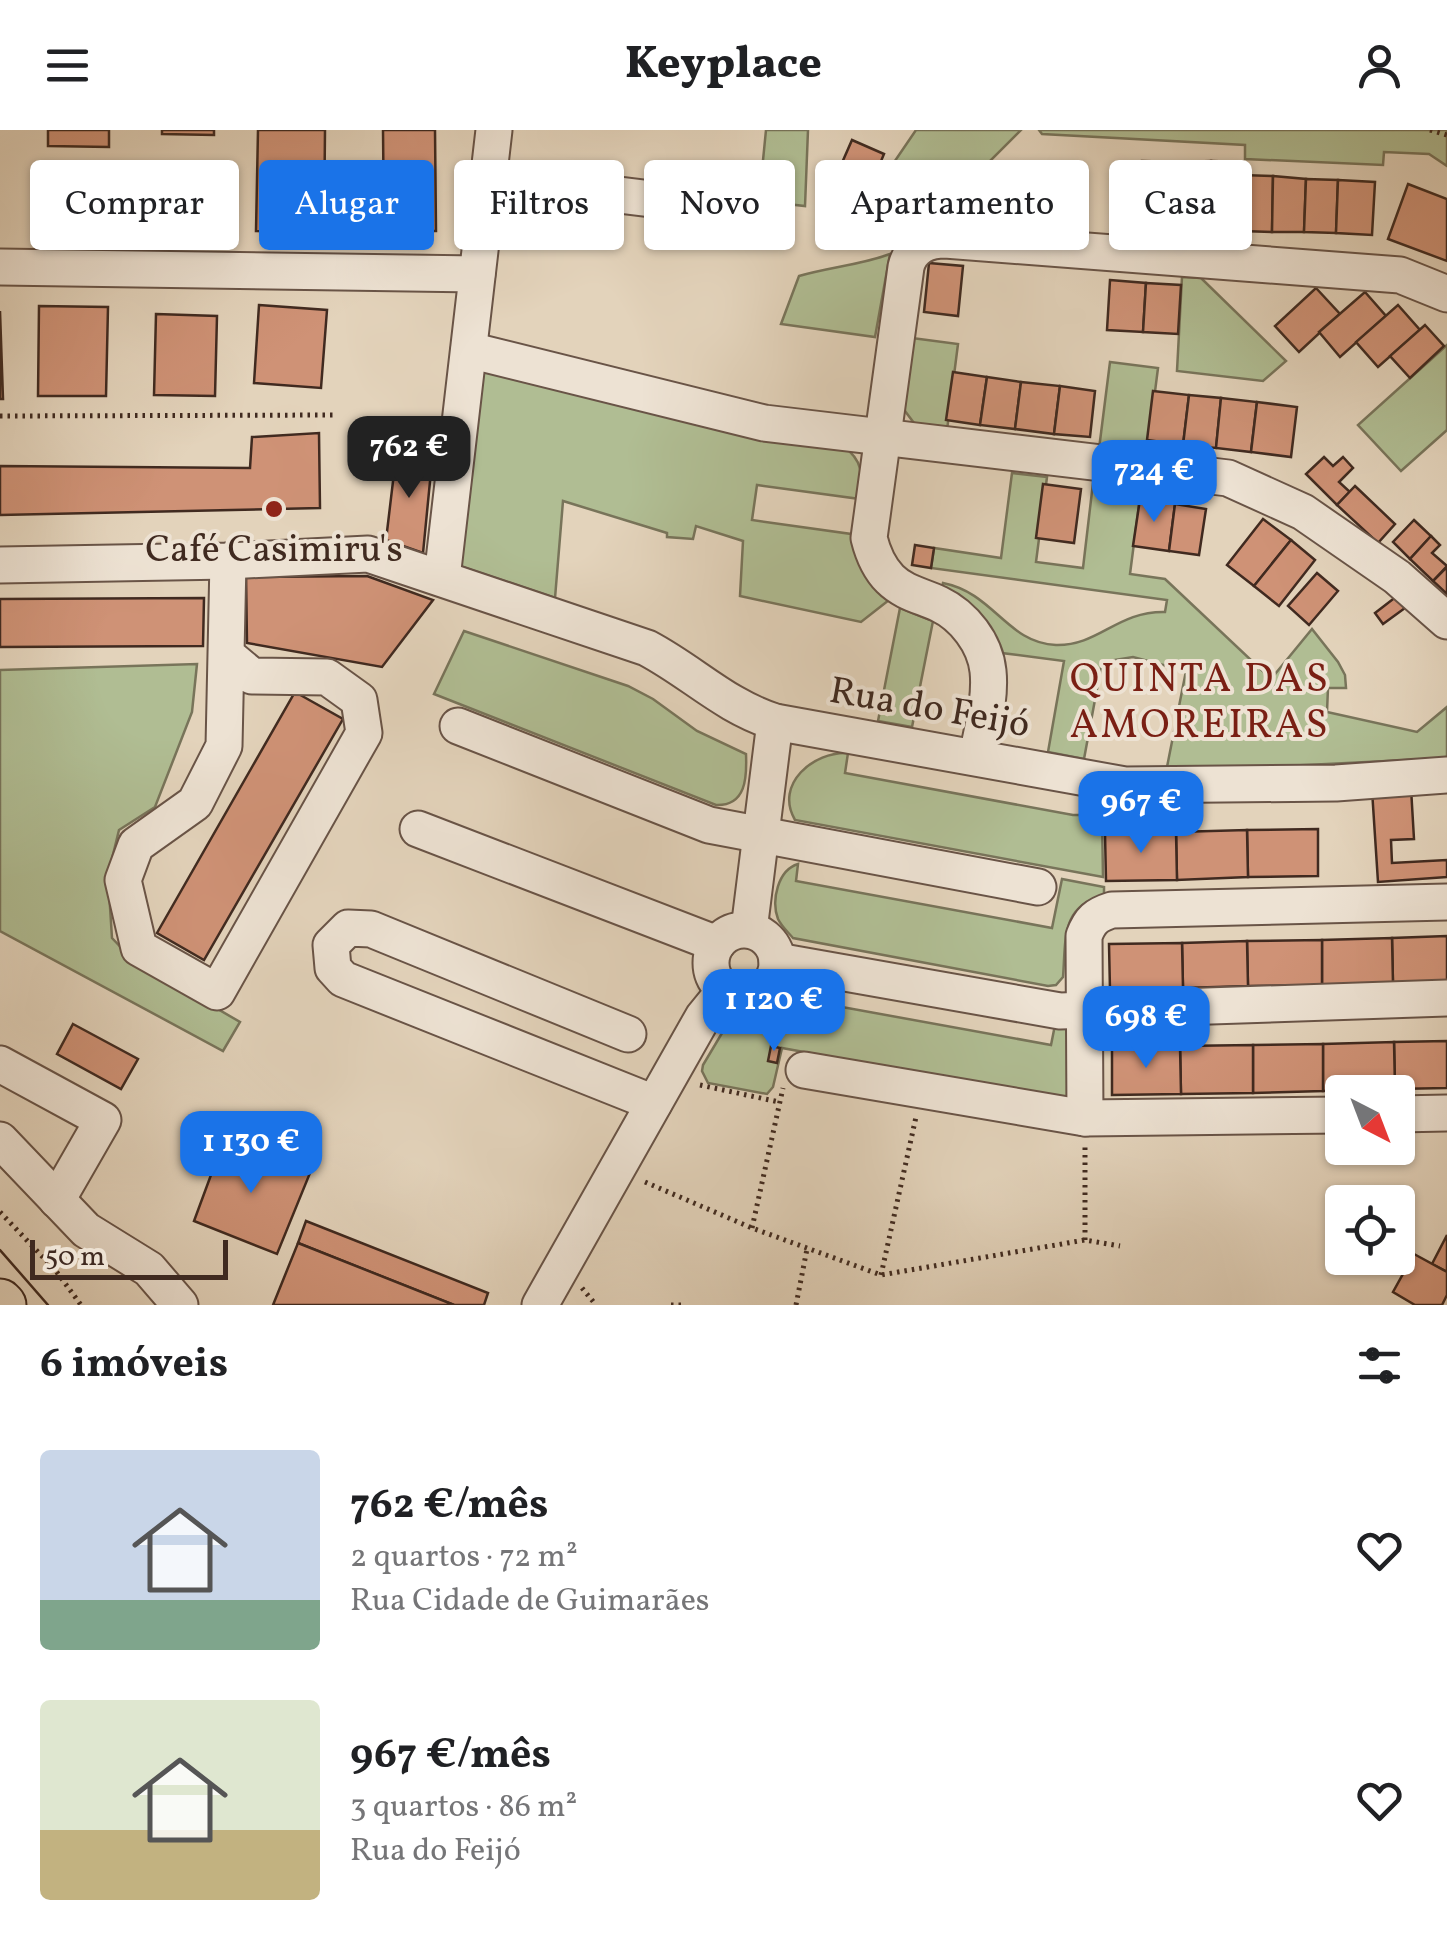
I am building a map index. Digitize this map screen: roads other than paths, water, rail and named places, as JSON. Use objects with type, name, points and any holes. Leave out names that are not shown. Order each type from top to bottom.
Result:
[{"type":"street","points":[[490,160],[494,130]]},
{"type":"street","points":[[977,756],[988,682],[983,652],[976,638],[956,614],[890,580],[873,554],[869,520],[907,260],[928,242],[944,240],[1400,275],[1447,294]]},
{"type":"street","points":[[442,578],[480,250]]},
{"type":"street","points":[[0,267],[477,274]]},
{"type":"street","points":[[469,350],[764,424],[1228,478],[1303,512],[1397,576],[1447,620]]},
{"type":"street","name":"Rua do Feijó","points":[[0,565],[368,554],[647,648],[675,663],[726,702],[775,722],[1125,785],[1336,783],[1447,776]]},
{"type":"street","points":[[228,561],[224,746],[195,803],[136,845],[123,880],[140,948],[217,992],[364,733],[359,700],[327,677],[252,676],[228,656]]},
{"type":"street","points":[[750,930],[775,722]]},
{"type":"street","points":[[458,726],[708,825],[1038,888]]},
{"type":"street","points":[[418,829],[717,944]]},
{"type":"street","points":[[1085,1118],[1084,936],[1088,923],[1099,914],[1112,910],[1447,902]]},
{"type":"street","points":[[628,1034],[371,929],[348,928],[331,944],[333,968],[343,979],[661,1090]]},
{"type":"street","points":[[750,930],[769,941],[777,961],[771,982],[760,992],[746,996],[725,990],[715,979],[711,965],[717,944],[734,931],[750,930]]},
{"type":"street","points":[[777,961],[1060,1011],[1447,998]]},
{"type":"street","points":[[540,1305],[703,1016],[725,990]]},
{"type":"street","points":[[0,1064],[102,1120],[56,1200]]},
{"type":"street","points":[[804,1070],[1085,1118],[1325,1115]]},
{"type":"street","points":[[1415,1114],[1447,1113]]},
{"type":"street","points":[[0,1140],[86,1230],[159,1277],[180,1305]]},
{"type":"tram line","points":[[0,1250],[48,1305]]},
{"type":"place","name":"Café Casimiru's","points":[[274,509]]},
{"type":"district","name":"QUINTA DAS AMOREIRAS","points":[[1200,700]]}]
